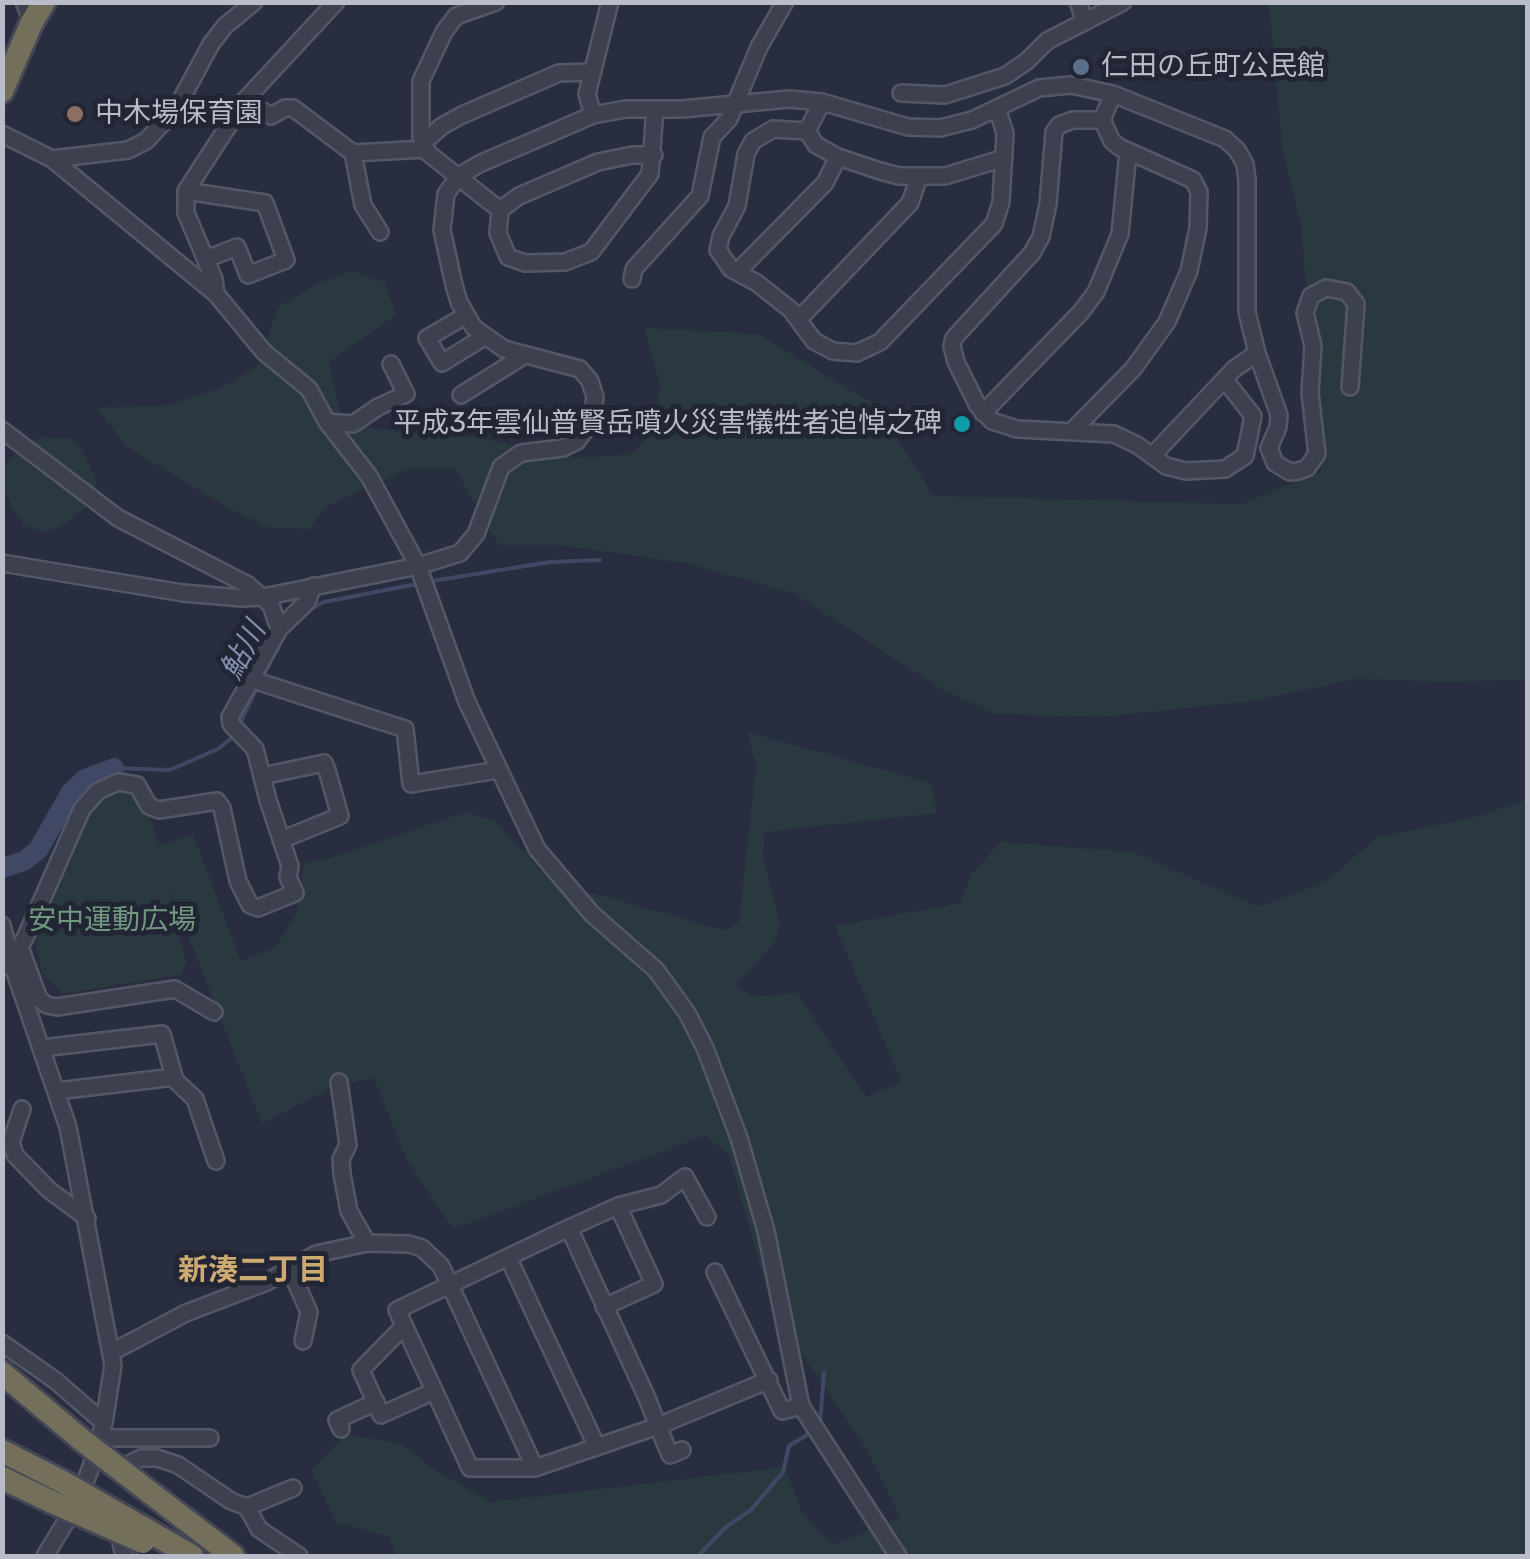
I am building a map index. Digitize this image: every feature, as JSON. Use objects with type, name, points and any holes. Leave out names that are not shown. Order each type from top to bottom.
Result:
[{"type":"highway","points":[[2,92],[33,9]]},
{"type":"highway","points":[[2,1373],[95,1434],[152,1494],[233,1556]]},
{"type":"highway","points":[[2,1451],[134,1544],[183,1556]]},
{"type":"highway","points":[[2,1478],[58,1492]]},
{"type":"highway","points":[[134,1544],[192,1556]]},
{"type":"street","points":[[52,159],[128,150],[146,142],[176,109],[211,44],[225,26],[254,2]]},
{"type":"street","points":[[216,294],[186,213],[186,191],[245,100],[336,2]]},
{"type":"street","points":[[496,2],[456,16],[421,80],[424,146],[500,210]]},
{"type":"street","points":[[593,115],[587,94],[610,2]]},
{"type":"street","points":[[632,279],[634,269],[700,196],[712,137],[729,120],[759,47],[786,2]]},
{"type":"street","points":[[1078,2],[1086,22]]},
{"type":"street","points":[[901,93],[945,95],[1005,76],[1047,41],[1122,2]]},
{"type":"street","points":[[353,153],[424,146],[442,126],[462,115],[560,72],[593,72]]},
{"type":"street","points":[[2,562],[213,597],[263,597],[313,586],[423,578],[466,547],[476,534],[498,473],[506,462],[529,450],[570,445],[592,421],[595,397],[586,374],[572,365],[504,349],[484,337],[465,316],[442,230],[446,194],[459,176],[593,115],[626,108],[790,99],[822,102],[884,122],[924,128],[956,125],[1023,94],[1054,86],[1087,87],[1113,94],[1225,140],[1241,157],[1247,180],[1247,312],[1280,422],[1271,440],[1275,463],[1290,472],[1307,468],[1318,454],[1311,416],[1313,346],[1305,313],[1311,296],[1326,288],[1347,292],[1356,304],[1350,387]]},
{"type":"street","points":[[1072,431],[1154,344],[1178,300],[1194,250],[1199,214],[1197,185],[1188,175],[1128,152],[1112,141],[1102,120],[1113,94]]},
{"type":"street","points":[[245,100],[268,115],[293,108],[353,153],[363,205],[380,232]]},
{"type":"street","points":[[807,131],[822,102]]},
{"type":"street","points":[[807,131],[772,129],[758,136],[748,148],[737,206],[719,243],[720,257],[774,295],[799,319],[814,341],[833,351],[857,353],[880,342],[990,230],[1001,202],[1004,158],[1005,126],[997,108]]},
{"type":"street","points":[[654,156],[632,155],[598,162],[519,196],[500,210],[498,234],[508,257],[526,264],[574,260],[591,252],[646,182],[654,156],[656,109]]},
{"type":"street","points":[[1102,120],[1073,120],[1059,125],[1054,132],[1041,236],[1032,253],[954,338],[953,354],[983,413],[992,421],[1017,429],[1114,434],[1166,466],[1186,471],[1225,469],[1245,456],[1252,416],[1225,380]]},
{"type":"street","points":[[807,131],[816,145],[880,172],[919,177],[960,174],[1004,158]]},
{"type":"street","points":[[2,134],[52,159],[216,294],[264,352],[306,386],[326,422],[369,476],[423,578],[467,702],[537,849],[592,914],[656,970],[686,1012],[705,1048],[739,1138],[766,1230],[801,1406],[898,1556]]},
{"type":"street","points":[[983,413],[1096,292],[1120,234],[1128,152]]},
{"type":"street","points":[[737,272],[826,183],[838,157]]},
{"type":"street","points":[[799,319],[910,204],[919,177]]},
{"type":"street","points":[[186,191],[266,203],[286,260],[248,276],[237,247],[206,259]]},
{"type":"street","points":[[465,316],[427,338],[442,362],[484,337]]},
{"type":"street","points":[[1152,456],[1225,380],[1257,353]]},
{"type":"street","points":[[461,395],[525,355]]},
{"type":"street","points":[[326,422],[353,424],[406,394],[390,364]]},
{"type":"street","points":[[2,430],[118,518],[222,570],[263,597],[275,613],[279,629]]},
{"type":"street","points":[[213,597],[221,585],[222,570]]},
{"type":"street","points":[[7,964],[20,946],[82,809],[108,786],[132,782],[150,806],[158,810],[217,801],[222,808],[238,882],[254,908],[295,893],[254,744],[230,717],[256,681],[279,629],[307,602],[313,586]]},
{"type":"street","points":[[256,681],[405,729],[411,784],[498,770]]},
{"type":"street","points":[[262,776],[324,763],[327,770],[340,816],[281,840]]},
{"type":"street","points":[[2,926],[7,964],[57,1091],[87,1218],[112,1352],[113,1377],[95,1434],[90,1468],[76,1504],[44,1556]]},
{"type":"street","points":[[20,946],[39,999],[47,1006],[175,989],[214,1012]]},
{"type":"street","points":[[42,1048],[159,1033],[164,1037],[174,1076],[195,1099],[216,1161]]},
{"type":"street","points":[[57,1091],[174,1076]]},
{"type":"street","points":[[339,1082],[348,1145],[341,1159],[342,1174],[349,1211],[367,1243]]},
{"type":"street","points":[[22,1109],[7,1152],[87,1218]]},
{"type":"street","points":[[706,1217],[685,1177],[662,1195],[618,1206],[396,1310],[470,1468],[535,1468],[658,1426],[768,1380]]},
{"type":"street","points":[[604,1307],[656,1289],[618,1206]]},
{"type":"street","points":[[569,1228],[670,1455],[682,1450]]},
{"type":"street","points":[[112,1352],[186,1313],[267,1282],[334,1248],[391,1241],[422,1248],[434,1256],[452,1284],[535,1468]]},
{"type":"street","points":[[508,1257],[597,1447]]},
{"type":"street","points":[[290,1267],[309,1312],[303,1341]]},
{"type":"street","points":[[715,1272],[782,1411],[801,1406]]},
{"type":"street","points":[[404,1326],[361,1370],[381,1414],[434,1391]]},
{"type":"street","points":[[2,1343],[56,1381],[95,1434]]},
{"type":"street","points":[[341,1429],[337,1420],[376,1402]]},
{"type":"street","points":[[95,1434],[210,1438]]},
{"type":"street","points":[[90,1468],[108,1471],[141,1458],[167,1460],[247,1507],[259,1529],[299,1556]]},
{"type":"street","points":[[247,1507],[293,1488]]},
{"type":"street","points":[[76,1504],[117,1526],[134,1544],[105,1556]]},
{"type":"green space","points":[[1269,3],[1527,3],[1527,680],[1357,679],[1251,701],[1103,717],[996,714],[943,690],[793,593],[686,563],[559,545],[499,545],[455,469],[408,469],[326,507],[309,529],[270,528],[225,506],[127,447],[97,408],[168,405],[218,389],[257,367],[278,307],[317,284],[352,271],[385,282],[396,315],[329,362],[343,426],[474,437],[573,458],[630,455],[655,430],[660,384],[644,328],[758,334],[878,407],[933,496],[1242,504],[1321,471],[1301,226],[1282,145]]},
{"type":"green space","points":[[41,437],[70,438],[81,448],[96,480],[95,498],[88,506],[46,532],[25,526],[11,506],[3,484],[6,466],[18,447]]},
{"type":"green space","name":"安中運動広場","points":[[747,732],[931,783],[937,813],[765,832],[763,856],[780,925],[774,944],[736,985],[753,997],[798,993],[866,1097],[901,1081],[835,926],[961,903],[971,874],[1001,842],[1133,852],[1258,907],[1326,882],[1377,837],[1480,816],[1527,799],[1527,1556],[397,1556],[388,1536],[336,1522],[311,1470],[346,1434],[401,1444],[435,1470],[491,1502],[785,1467],[802,1512],[832,1545],[900,1517],[866,1448],[773,1311],[728,1153],[705,1136],[453,1229],[406,1158],[374,1078],[334,1086],[262,1124],[169,887],[186,963],[182,974],[63,994],[43,975],[35,943],[85,818],[105,793],[128,787],[153,823],[158,846],[193,834],[241,961],[276,947],[296,914],[305,863],[334,857],[465,812],[495,821],[564,894],[596,894],[727,931],[739,921],[756,767]]},
{"type":"waterway","name":"鮎川","points":[[426,582],[550,562],[600,560]]},
{"type":"waterway","name":"鮎川","points":[[310,609],[324,602],[417,584]]},
{"type":"waterway","name":"鮎川","points":[[262,678],[288,629]]},
{"type":"waterway","name":"鮎川","points":[[238,727],[258,686]]},
{"type":"waterway","name":"鮎川","points":[[114,768],[170,770],[218,749],[234,736]]},
{"type":"waterway","name":"鮎川","points":[[2,868],[24,861],[38,850],[71,792],[85,779],[114,768]]},
{"type":"waterway","points":[[820,1423],[824,1373]]},
{"type":"waterway","points":[[698,1556],[726,1527],[751,1510],[783,1472],[789,1446],[810,1433]]},
{"type":"place","name":"仁田の丘町公民館","points":[[1081,67]]},
{"type":"place","name":"中木場保育園","points":[[75,114]]},
{"type":"place","name":"平成3年雲仙普賢岳噴火災害犠牲者追悼之碑","points":[[962,424]]},
{"type":"district","name":"新湊二丁目","points":[[253,1271]]}]
